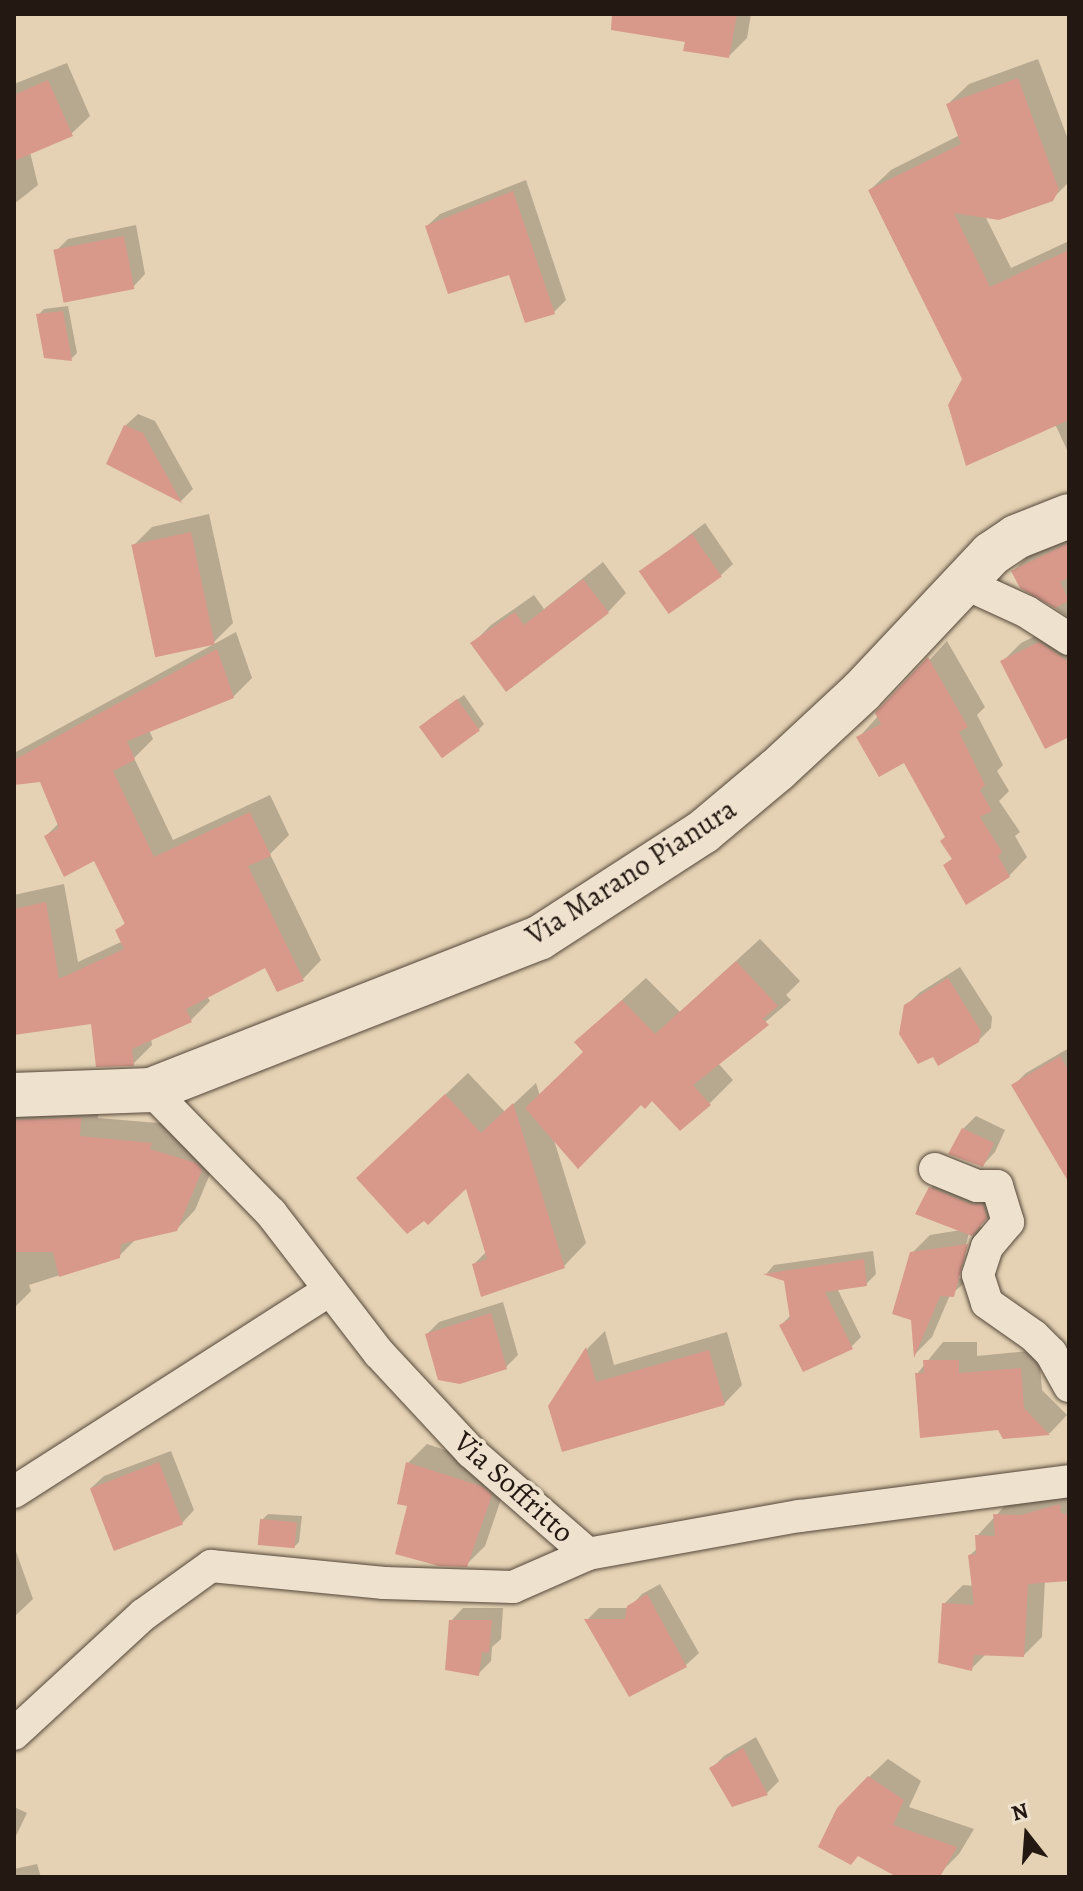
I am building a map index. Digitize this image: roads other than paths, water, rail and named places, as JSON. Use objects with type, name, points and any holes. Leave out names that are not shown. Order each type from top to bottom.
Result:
[{"type":"street","name":"Via Marano Pianura","points":[[14,1095],[151,1090],[539,938],[716,821],[862,691],[991,554],[1016,537],[1069,516]]},
{"type":"street","points":[[964,583],[1027,612],[1069,639]]},
{"type":"street","name":"Via Soffritto","points":[[151,1090],[271,1213],[379,1353],[471,1452],[588,1554],[800,1516],[1069,1481]]},
{"type":"street","points":[[935,1169],[977,1186],[997,1186],[1008,1222],[987,1247],[978,1275],[987,1303],[1034,1336],[1051,1353],[1069,1386]]},
{"type":"street","points":[[14,1492],[330,1290]]},
{"type":"street","points":[[14,1734],[143,1615],[211,1566],[384,1583],[513,1587],[588,1554]]}]
